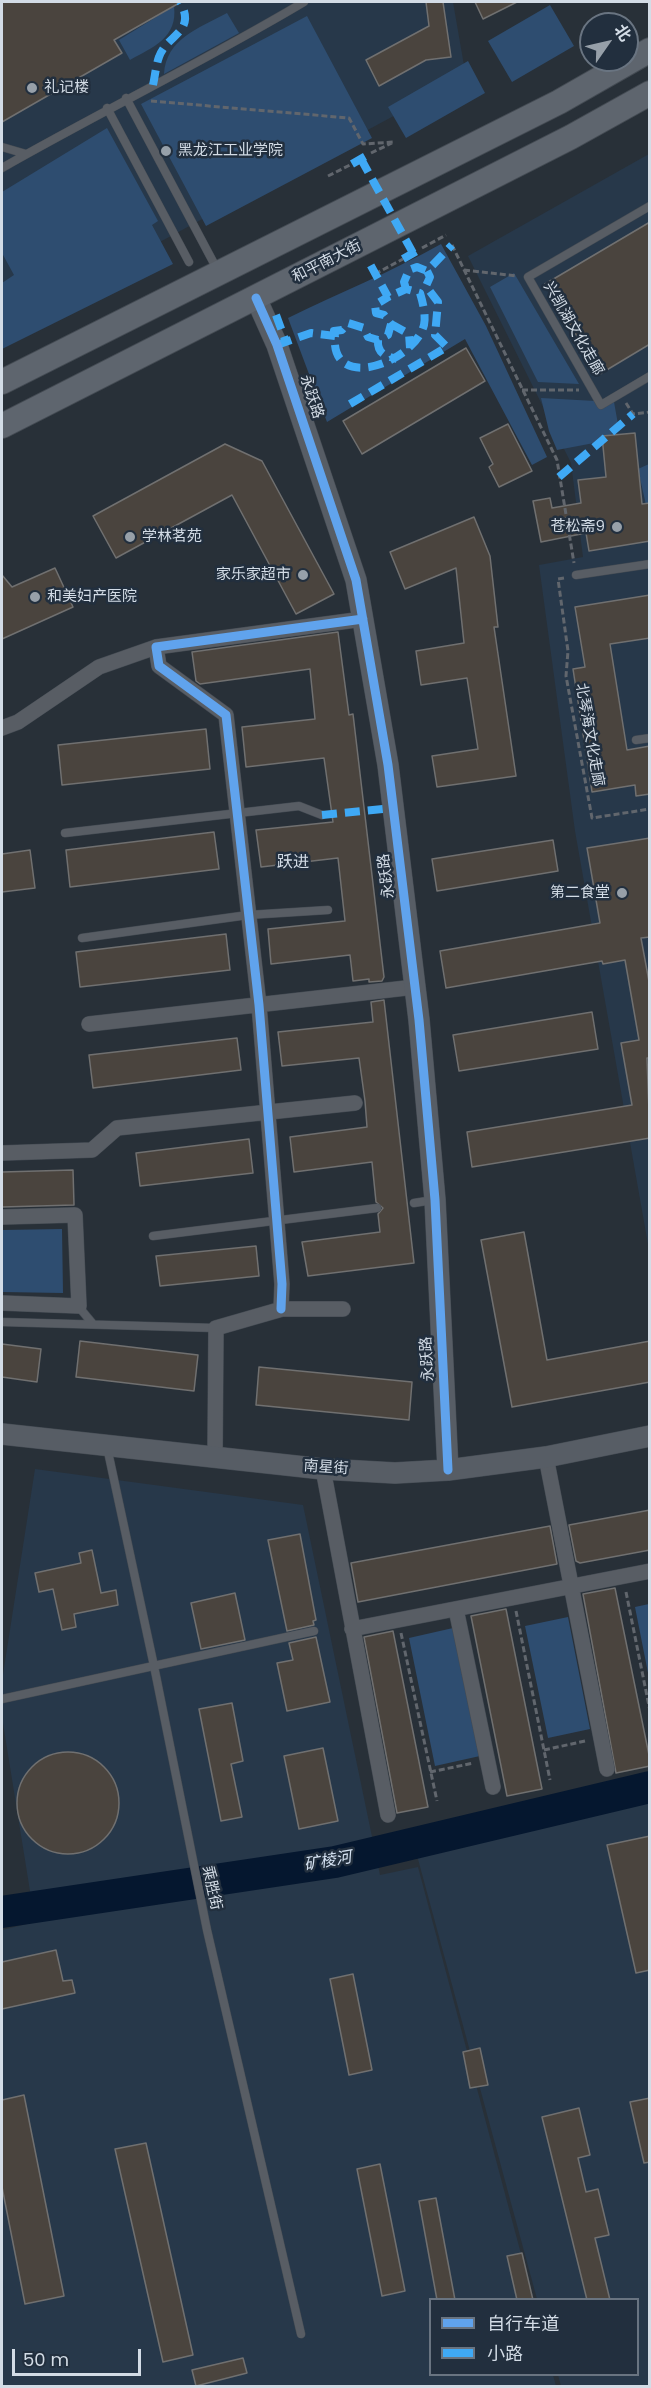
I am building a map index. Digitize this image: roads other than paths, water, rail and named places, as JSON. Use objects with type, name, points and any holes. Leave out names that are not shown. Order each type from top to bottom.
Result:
[{"type":"main road","points":[[2,382],[559,102],[650,50]]},
{"type":"main road","name":"和平南大街","points":[[2,426],[571,137],[650,93]]},
{"type":"street","name":"永跃路","points":[[256,298],[277,345],[356,580],[388,765],[415,987],[424,1202],[448,1470]]},
{"type":"street","points":[[2,728],[18,722],[99,667],[156,647],[363,619]]},
{"type":"street","points":[[156,647],[159,666],[225,715],[259,1005],[281,1309]]},
{"type":"street","points":[[89,1024],[415,987]]},
{"type":"street","points":[[2,1153],[92,1150],[117,1128],[355,1103]]},
{"type":"street","points":[[2,1217],[75,1215],[78,1306],[2,1303]]},
{"type":"street","points":[[214,1457],[216,1328],[281,1309],[343,1309]]},
{"type":"street","name":"南星街","points":[[2,1434],[323,1469],[395,1473],[448,1470],[546,1457],[650,1436]]},
{"type":"street","points":[[546,1457],[607,1769]]},
{"type":"street","points":[[323,1469],[388,1815]]},
{"type":"street","points":[[352,1629],[650,1571]]},
{"type":"street","points":[[456,1609],[493,1787]]},
{"type":"lane","points":[[2,168],[107,108],[241,39],[304,2]]},
{"type":"lane","points":[[126,98],[219,273]]},
{"type":"lane","points":[[107,108],[189,262]]},
{"type":"lane","points":[[2,147],[26,154]]},
{"type":"lane","name":"兴凯湖文化走廊","points":[[650,206],[528,278],[601,405],[650,376]]},
{"type":"lane","points":[[576,575],[650,564]]},
{"type":"lane","points":[[636,740],[650,738]]},
{"type":"lane","points":[[65,833],[299,806],[322,815]]},
{"type":"lane","points":[[82,938],[248,915],[328,910]]},
{"type":"lane","points":[[153,1236],[377,1208]]},
{"type":"lane","points":[[78,1306],[93,1324]]},
{"type":"lane","points":[[2,1322],[216,1328]]},
{"type":"lane","name":"乘胜街","points":[[107,1446],[207,1930],[301,2334]]},
{"type":"lane","points":[[2,1699],[314,1631]]},
{"type":"waterway","name":"矿棱河","points":[[2,1912],[335,1862],[650,1787]]},
{"type":"place","name":"礼记楼","points":[[32,88]]},
{"type":"place","name":"黑龙江工业学院","points":[[166,151]]},
{"type":"place","name":"苍松斋9","points":[[617,527]]},
{"type":"place","name":"学林茗苑","points":[[130,537]]},
{"type":"place","name":"家乐家超市","points":[[303,575]]},
{"type":"place","name":"和美妇产医院","points":[[35,597]]},
{"type":"place","name":"第二食堂","points":[[622,893]]},
{"type":"district","name":"跃进","points":[[293,863]]}]
